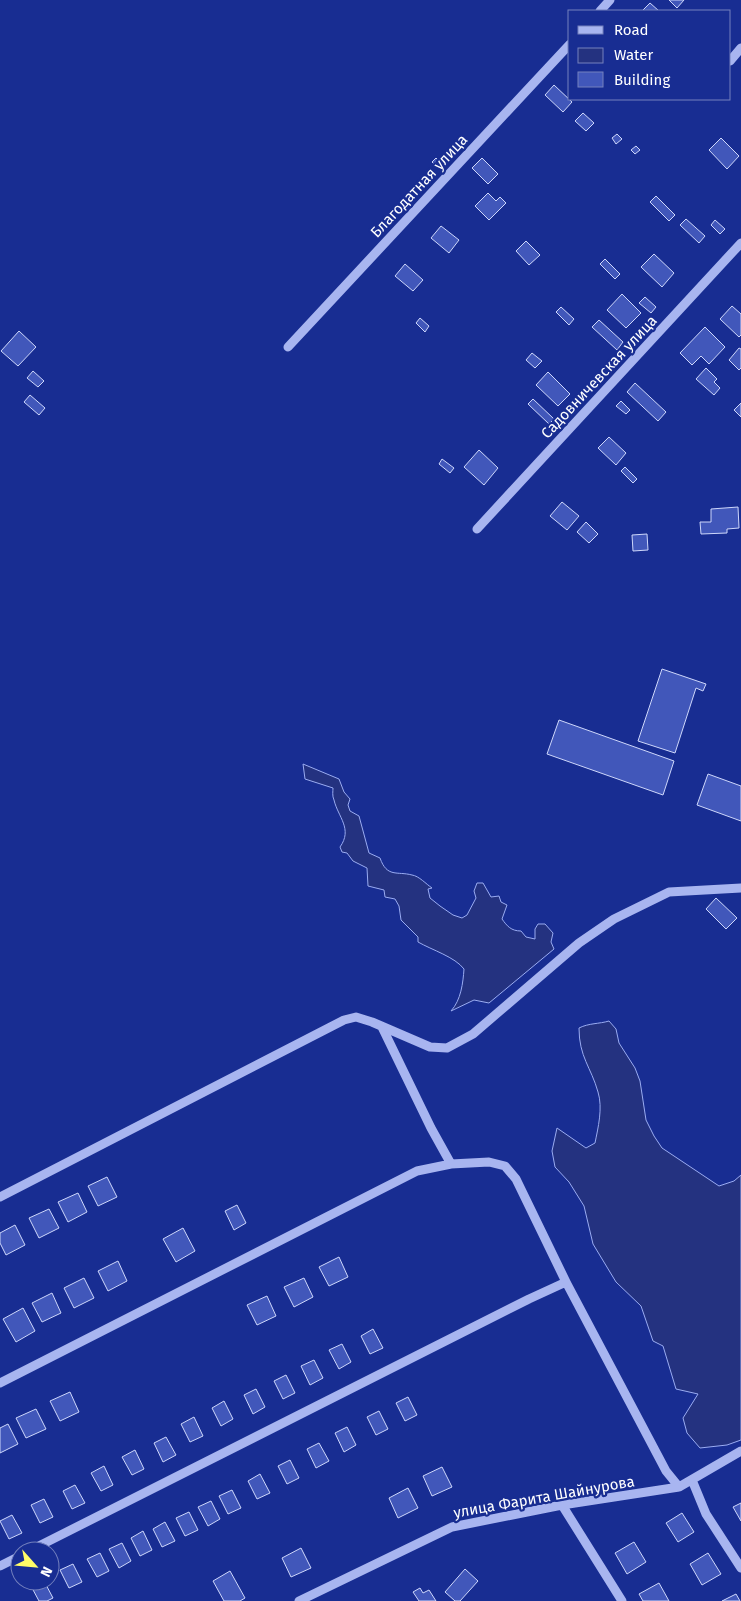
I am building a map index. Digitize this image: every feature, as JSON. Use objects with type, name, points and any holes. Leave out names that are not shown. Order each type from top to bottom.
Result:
[{"type":"street","points":[[601,10],[610,0]]},
{"type":"street","name":"Благодатная улица","points":[[288,348],[568,46]]},
{"type":"street","points":[[731,60],[741,48]]},
{"type":"street","name":"Садовничевская улица","points":[[477,529],[741,243]]},
{"type":"street","points":[[0,1197],[344,1020],[356,1017],[430,1047],[447,1048],[472,1034],[579,943],[614,919],[669,892],[741,888]]},
{"type":"street","points":[[382,1027],[430,1128],[451,1164]]},
{"type":"street","points":[[0,1383],[417,1171],[451,1164],[489,1162],[505,1166],[516,1179],[566,1282],[666,1471],[679,1487]]},
{"type":"street","points":[[49,1541],[566,1282]]},
{"type":"street","name":"улица Фарита Шайнурова","points":[[300,1601],[452,1527],[562,1504],[679,1487],[741,1451]]},
{"type":"street","points":[[692,1480],[706,1514],[741,1568]]},
{"type":"street","points":[[562,1504],[622,1601]]},
{"type":"water","points":[[303,764],[339,779],[344,792],[350,799],[348,805],[350,811],[359,816],[369,853],[380,858],[386,869],[420,878],[432,888],[428,889],[430,898],[453,915],[462,918],[467,915],[476,898],[474,891],[477,883],[483,883],[491,897],[499,896],[501,902],[507,905],[502,919],[508,926],[521,931],[526,937],[535,939],[535,929],[538,924],[545,924],[553,933],[551,942],[554,949],[489,1003],[474,1000],[451,1011],[459,997],[464,969],[449,957],[418,942],[418,937],[401,920],[399,906],[395,899],[385,897],[384,890],[368,886],[367,868],[353,861],[347,853],[342,852],[340,847],[344,841],[345,829],[333,798],[333,788],[305,779]]},
{"type":"water","points":[[609,1021],[616,1029],[619,1043],[635,1068],[640,1081],[646,1120],[662,1148],[719,1186],[734,1181],[741,1175],[741,1440],[727,1445],[700,1448],[687,1433],[683,1418],[698,1394],[676,1389],[663,1346],[653,1341],[641,1306],[616,1282],[593,1244],[584,1206],[569,1182],[555,1167],[552,1151],[557,1128],[586,1148],[595,1143],[600,1118],[600,1105],[595,1083],[581,1047],[579,1028]]},
{"type":"building","points":[[669,0],[684,0],[677,8]]},
{"type":"building","points":[[650,3],[658,10],[643,10]]},
{"type":"building","points":[[554,85],[572,102],[563,112],[545,95]]},
{"type":"building","points":[[583,113],[594,123],[586,131],[575,121]]},
{"type":"building","points":[[617,134],[622,139],[616,144],[612,138]]},
{"type":"building","points":[[721,138],[739,156],[727,169],[709,150]]},
{"type":"building","points":[[636,146],[640,150],[635,154],[631,150]]},
{"type":"building","points":[[436,158],[444,166],[440,170],[432,162]]},
{"type":"building","points":[[482,158],[498,174],[488,184],[472,168]]},
{"type":"building","points":[[488,193],[496,201],[500,197],[506,203],[489,220],[475,206]]},
{"type":"building","points":[[656,196],[675,215],[669,221],[650,202]]},
{"type":"building","points":[[686,219],[705,236],[699,243],[680,225]]},
{"type":"building","points":[[715,220],[725,229],[720,234],[711,225]]},
{"type":"building","points":[[441,226],[459,240],[449,253],[431,238]]},
{"type":"building","points":[[526,241],[540,255],[529,265],[516,251]]},
{"type":"building","points":[[654,254],[674,273],[662,287],[641,267]]},
{"type":"building","points":[[605,259],[620,274],[615,279],[600,264]]},
{"type":"building","points":[[405,264],[423,280],[413,291],[395,276]]},
{"type":"building","points":[[622,294],[641,313],[626,328],[607,310]]},
{"type":"building","points":[[645,297],[656,307],[651,313],[639,303]]},
{"type":"building","points":[[732,306],[741,314],[741,335],[739,337],[720,319]]},
{"type":"building","points":[[561,307],[574,319],[569,325],[556,312]]},
{"type":"building","points":[[420,318],[429,326],[425,332],[416,323]]},
{"type":"building","points":[[599,320],[623,342],[617,350],[592,327]]},
{"type":"building","points":[[705,327],[725,347],[709,364],[701,356],[692,365],[680,353]]},
{"type":"building","points":[[19,331],[36,347],[18,366],[1,351]]},
{"type":"building","points":[[739,348],[741,349],[741,368],[739,370],[729,360]]},
{"type":"building","points":[[532,353],[542,361],[535,368],[526,360]]},
{"type":"building","points":[[706,368],[717,379],[714,382],[720,388],[714,395],[696,379]]},
{"type":"building","points":[[33,371],[44,381],[38,387],[27,378]]},
{"type":"building","points":[[548,372],[570,394],[558,406],[536,385]]},
{"type":"building","points":[[635,383],[666,412],[658,421],[627,392]]},
{"type":"building","points":[[30,395],[45,408],[39,415],[24,402]]},
{"type":"building","points":[[533,399],[554,419],[549,424],[528,404]]},
{"type":"building","points":[[621,401],[630,410],[626,414],[616,406]]},
{"type":"building","points":[[741,403],[741,417],[734,410]]},
{"type":"building","points":[[609,437],[626,453],[616,465],[598,448]]},
{"type":"building","points":[[479,450],[498,468],[484,485],[464,467]]},
{"type":"building","points":[[442,459],[454,468],[450,473],[439,464]]},
{"type":"building","points":[[625,467],[637,479],[633,483],[621,471]]},
{"type":"building","points":[[562,502],[579,516],[567,530],[550,516]]},
{"type":"building","points":[[738,507],[739,528],[727,529],[727,533],[701,534],[700,522],[711,522],[711,509]]},
{"type":"building","points":[[586,522],[598,534],[589,543],[577,532]]},
{"type":"building","points":[[647,534],[648,550],[633,551],[632,535]]},
{"type":"building","points":[[662,669],[706,684],[703,691],[696,688],[675,753],[638,741]]},
{"type":"building","points":[[559,720],[674,761],[663,795],[547,754]]},
{"type":"building","points":[[708,774],[741,786],[741,821],[697,805]]},
{"type":"building","points":[[716,898],[737,918],[726,929],[706,909]]},
{"type":"building","points":[[107,1177],[117,1197],[98,1206],[88,1186]]},
{"type":"building","points":[[78,1193],[87,1212],[68,1222],[58,1202]]},
{"type":"building","points":[[237,1205],[246,1223],[234,1230],[225,1211]]},
{"type":"building","points":[[49,1209],[59,1228],[39,1238],[29,1218]]},
{"type":"building","points":[[15,1225],[25,1245],[6,1255],[0,1243],[0,1233]]},
{"type":"building","points":[[183,1228],[195,1251],[176,1262],[163,1239]]},
{"type":"building","points":[[339,1257],[348,1277],[329,1286],[319,1267]]},
{"type":"building","points":[[118,1261],[127,1281],[108,1291],[98,1271]]},
{"type":"building","points":[[84,1278],[94,1298],[74,1308],[64,1288]]},
{"type":"building","points":[[304,1278],[313,1297],[294,1307],[284,1287]]},
{"type":"building","points":[[52,1293],[61,1313],[42,1322],[32,1303]]},
{"type":"building","points":[[267,1296],[276,1316],[257,1325],[247,1305]]},
{"type":"building","points":[[23,1308],[35,1331],[16,1342],[3,1319]]},
{"type":"building","points":[[373,1329],[383,1348],[370,1354],[361,1336]]},
{"type":"building","points":[[342,1344],[351,1362],[339,1369],[329,1350]]},
{"type":"building","points":[[314,1360],[323,1378],[310,1385],[301,1366]]},
{"type":"building","points":[[286,1375],[295,1393],[283,1399],[274,1381]]},
{"type":"building","points":[[256,1389],[265,1407],[253,1414],[244,1395]]},
{"type":"building","points":[[70,1392],[79,1412],[60,1421],[50,1401]]},
{"type":"building","points":[[408,1397],[417,1415],[405,1421],[396,1403]]},
{"type":"building","points":[[224,1401],[233,1419],[221,1426],[212,1408]]},
{"type":"building","points":[[36,1409],[46,1429],[26,1438],[16,1418]]},
{"type":"building","points":[[379,1411],[388,1429],[376,1435],[367,1417]]},
{"type":"building","points":[[194,1417],[203,1436],[190,1442],[181,1424]]},
{"type":"building","points":[[8,1424],[18,1444],[0,1453],[0,1428]]},
{"type":"building","points":[[347,1427],[356,1445],[344,1452],[335,1433]]},
{"type":"building","points":[[166,1437],[176,1455],[163,1462],[154,1443]]},
{"type":"building","points":[[319,1443],[329,1461],[316,1468],[307,1449]]},
{"type":"building","points":[[135,1450],[144,1469],[132,1475],[122,1457]]},
{"type":"building","points":[[290,1460],[299,1478],[287,1484],[278,1466]]},
{"type":"building","points":[[104,1466],[113,1485],[101,1491],[91,1473]]},
{"type":"building","points":[[442,1467],[452,1487],[432,1496],[423,1476]]},
{"type":"building","points":[[260,1474],[270,1493],[257,1499],[248,1481]]},
{"type":"building","points":[[75,1485],[85,1503],[72,1509],[63,1491]]},
{"type":"building","points":[[408,1488],[418,1508],[398,1518],[389,1498]]},
{"type":"building","points":[[232,1490],[241,1508],[228,1514],[219,1496]]},
{"type":"building","points":[[44,1499],[53,1517],[40,1523],[31,1505]]},
{"type":"building","points":[[211,1501],[220,1519],[208,1526],[198,1507]]},
{"type":"building","points":[[741,1503],[741,1521],[733,1507]]},
{"type":"building","points":[[189,1512],[198,1530],[185,1536],[176,1518]]},
{"type":"building","points":[[682,1513],[694,1532],[678,1542],[666,1523]]},
{"type":"building","points":[[12,1515],[22,1533],[9,1539],[0,1521]]},
{"type":"building","points":[[165,1522],[175,1541],[162,1547],[153,1529]]},
{"type":"building","points":[[143,1531],[152,1550],[140,1556],[131,1538]]},
{"type":"building","points":[[634,1542],[646,1562],[627,1574],[615,1553]]},
{"type":"building","points":[[122,1543],[131,1561],[119,1568],[109,1549]]},
{"type":"building","points":[[301,1548],[311,1568],[291,1577],[282,1558]]},
{"type":"building","points":[[100,1553],[109,1571],[97,1577],[87,1559]]},
{"type":"building","points":[[708,1553],[721,1574],[702,1585],[690,1564]]},
{"type":"building","points":[[73,1564],[82,1582],[69,1588],[60,1570]]},
{"type":"building","points":[[465,1569],[478,1581],[460,1601],[455,1601],[445,1592]]},
{"type":"building","points":[[230,1571],[245,1598],[240,1601],[224,1601],[213,1581]]},
{"type":"building","points":[[659,1583],[669,1601],[643,1601],[639,1594]]},
{"type":"building","points":[[420,1588],[423,1593],[429,1590],[436,1601],[419,1601],[413,1592]]},
{"type":"building","points":[[34,1591],[49,1591],[53,1598],[47,1601],[39,1601]]},
{"type":"building","points":[[736,1594],[740,1601],[722,1601]]}]
